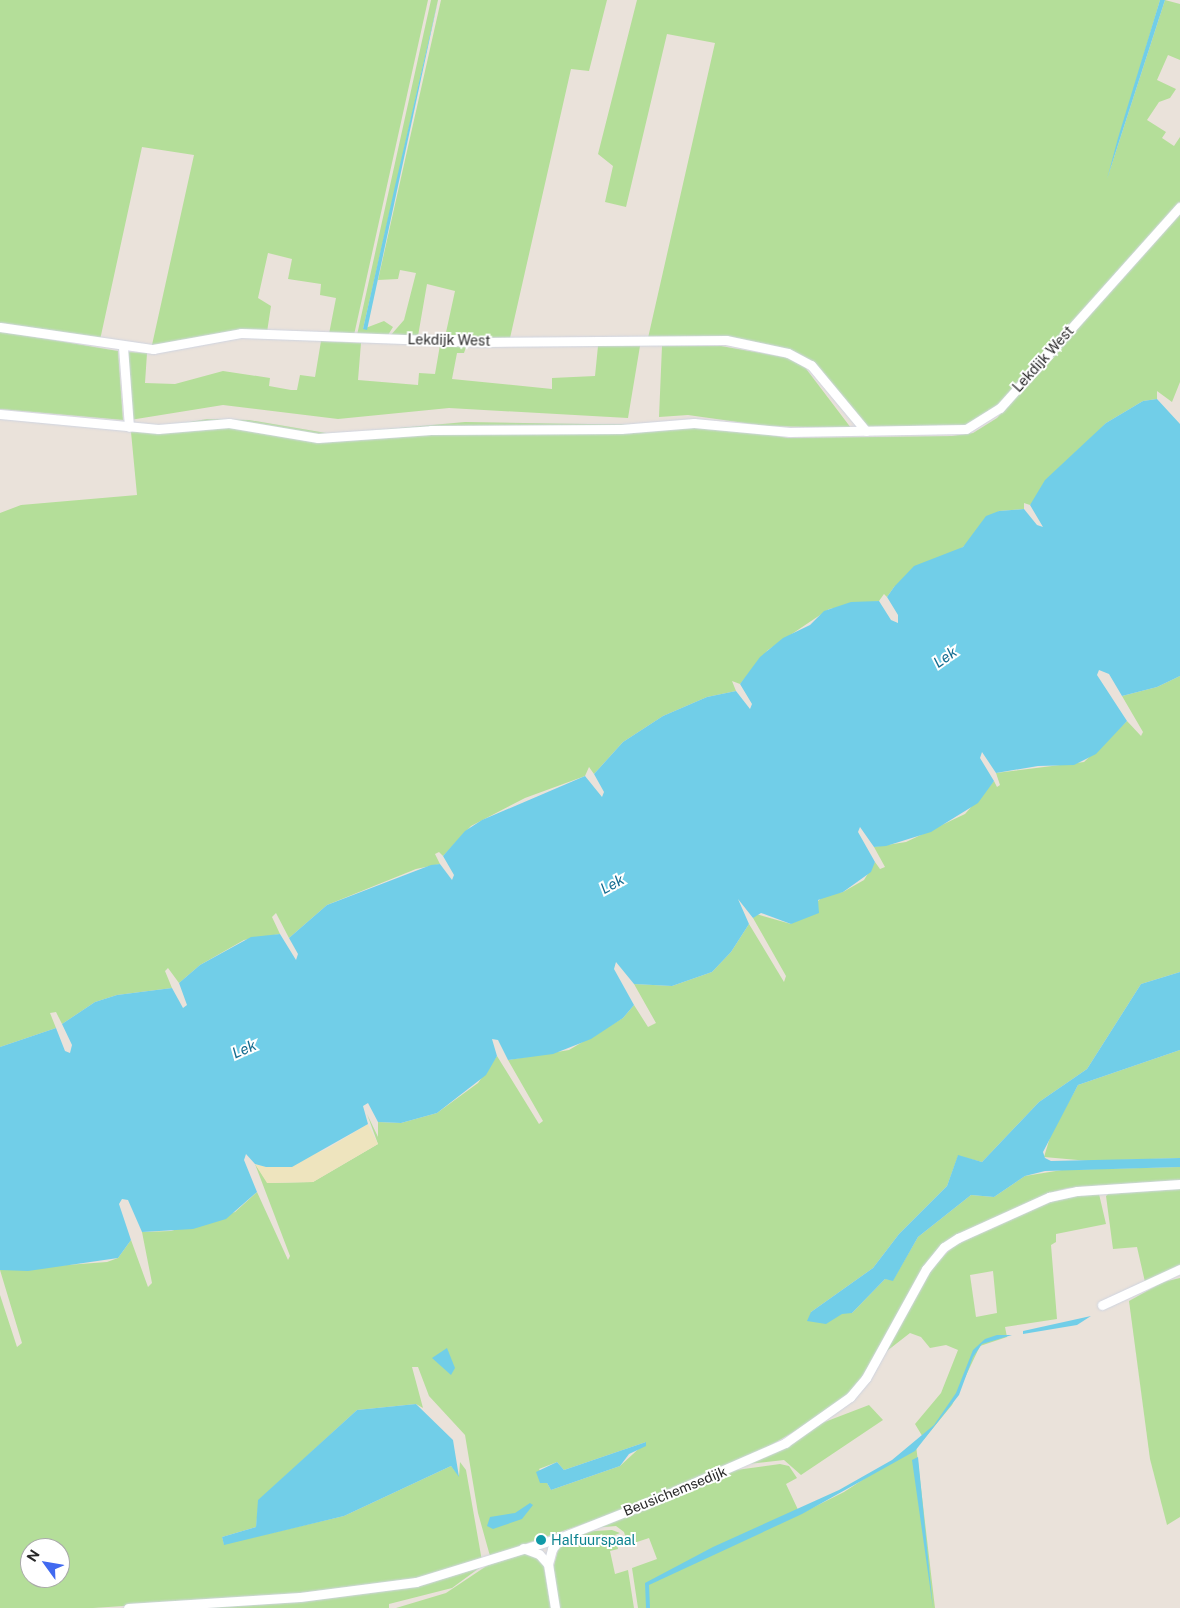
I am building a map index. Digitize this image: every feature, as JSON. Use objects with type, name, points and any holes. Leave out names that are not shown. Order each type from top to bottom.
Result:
[{"type":"street","name":"Lekdijk West","points":[[0,414],[158,429],[229,424],[318,438],[431,430],[621,429],[694,423],[790,432],[948,431],[966,429],[987,419],[1180,206]]},
{"type":"street","name":"Lekdijk West","points":[[0,327],[123,347],[153,349],[197,344],[242,333],[485,342],[726,340],[800,358],[811,365],[866,431]]},
{"type":"street","points":[[123,347],[129,427]]},
{"type":"street","name":"Beusichemsedijk","points":[[128,1608],[300,1597],[392,1586],[436,1578],[522,1548],[562,1537],[714,1477],[785,1443],[828,1416],[866,1378],[926,1269],[951,1243],[1049,1197],[1119,1187],[1180,1184]]},
{"type":"street","points":[[1102,1305],[1180,1269]]},
{"type":"street","points":[[555,1608],[548,1564],[552,1549],[562,1537]]},
{"type":"street","points":[[522,1548],[539,1554],[548,1564]]},
{"type":"green space","points":[[0,0],[428,0],[354,335],[329,334],[336,298],[320,295],[321,284],[288,279],[292,259],[268,253],[258,298],[271,306],[267,332],[152,345],[194,155],[142,147],[100,340],[0,325]]},
{"type":"green space","points":[[431,0],[438,0],[363,329],[384,321],[393,327],[388,335],[357,335]]},
{"type":"green space","points":[[441,0],[607,0],[589,71],[571,69],[510,338],[445,337],[455,291],[427,284],[418,336],[390,336],[404,320],[416,273],[400,270],[398,279],[378,280]]},
{"type":"green space","points":[[637,0],[1160,0],[1107,179],[1165,0],[1180,4],[1180,60],[1168,55],[1157,80],[1176,89],[1170,98],[1159,102],[1147,120],[1166,132],[1162,138],[1174,146],[1180,137],[1180,202],[999,405],[966,426],[867,427],[810,362],[774,347],[648,338],[715,43],[667,34],[626,207],[605,202],[613,166],[598,154]]},
{"type":"green space","points":[[1180,214],[1180,382],[1172,402],[1157,391],[1157,399],[1143,401],[1106,423],[1030,505],[1024,503],[1024,509],[999,511],[963,547],[894,587],[887,597],[884,594],[879,601],[829,609],[768,650],[740,684],[732,681],[736,691],[707,697],[663,716],[623,742],[594,774],[589,767],[585,776],[525,798],[471,826],[443,856],[439,852],[435,854],[440,864],[416,869],[327,905],[289,938],[276,913],[272,917],[280,934],[244,940],[200,965],[179,983],[168,968],[165,971],[172,988],[117,995],[95,1002],[62,1024],[56,1012],[50,1013],[56,1028],[0,1047],[0,513],[21,505],[137,495],[131,432],[207,419],[249,420],[332,434],[465,422],[718,426],[788,438],[952,436],[973,433],[997,418]]},
{"type":"green space","points":[[0,331],[118,351],[123,420],[0,409]]},
{"type":"green space","points":[[321,341],[361,343],[358,380],[418,385],[419,373],[435,374],[440,345],[466,347],[464,353],[457,353],[452,379],[552,389],[552,378],[595,376],[598,346],[640,346],[628,418],[449,408],[338,419],[223,405],[130,420],[126,352],[147,353],[145,383],[175,384],[223,371],[270,378],[269,386],[297,390],[300,375],[315,377]]},
{"type":"green space","points":[[662,346],[721,346],[789,358],[804,366],[851,428],[766,426],[688,415],[659,417]]},
{"type":"green space","points":[[1180,676],[1180,972],[1141,984],[1087,1069],[1039,1102],[982,1162],[958,1156],[947,1186],[899,1234],[873,1268],[811,1312],[852,1313],[885,1279],[893,1280],[918,1237],[971,1195],[994,1197],[1025,1176],[1062,1170],[1180,1167],[1180,1182],[1068,1188],[1049,1193],[947,1243],[854,1389],[823,1415],[764,1449],[639,1505],[490,1556],[478,1513],[465,1435],[429,1396],[418,1367],[412,1367],[423,1408],[416,1404],[357,1410],[259,1500],[256,1527],[222,1537],[224,1544],[344,1516],[451,1466],[459,1476],[460,1462],[466,1470],[482,1561],[405,1581],[318,1593],[93,1608],[0,1608],[0,1295],[17,1347],[22,1343],[0,1270],[107,1262],[118,1258],[131,1240],[148,1287],[152,1283],[142,1232],[171,1231],[235,1212],[257,1192],[288,1260],[290,1256],[255,1164],[268,1183],[313,1182],[378,1144],[367,1114],[378,1137],[378,1122],[401,1123],[437,1113],[478,1083],[497,1056],[539,1124],[543,1121],[508,1060],[569,1050],[623,1018],[634,1005],[648,1027],[656,1023],[634,984],[672,986],[712,972],[731,952],[749,924],[784,982],[786,976],[753,918],[756,914],[791,924],[825,895],[843,892],[864,880],[875,862],[880,869],[885,867],[874,847],[906,842],[965,814],[994,781],[997,787],[1000,785],[996,773],[1084,762],[1127,721],[1141,736],[1143,732],[1122,696],[1157,687]],"holes":[[[646,1442],[620,1466],[551,1490],[539,1469],[557,1462],[564,1470]]]},
{"type":"green space","points":[[1180,1050],[1180,1158],[1089,1161],[1044,1157],[1051,1134],[1078,1085]]},
{"type":"green space","points":[[1180,1187],[1180,1269],[1145,1282],[1137,1247],[1113,1249],[1106,1196],[1111,1191]]},
{"type":"green space","points":[[1099,1194],[1106,1224],[1056,1234],[1056,1242],[1051,1245],[1057,1319],[1005,1327],[1007,1337],[980,1346],[952,1405],[924,1439],[915,1424],[941,1393],[958,1350],[946,1345],[930,1348],[921,1337],[910,1333],[883,1354],[932,1267],[954,1246],[1043,1202],[1070,1195]],"holes":[[[993,1271],[997,1313],[976,1317],[970,1275]]]},
{"type":"green space","points":[[1180,1278],[1180,1517],[1167,1525],[1150,1459],[1129,1301],[1163,1282]]},
{"type":"green space","points":[[869,1405],[883,1420],[801,1475],[784,1460],[748,1464],[822,1423]]},
{"type":"green space","points":[[916,1445],[935,1608],[638,1608],[632,1568],[657,1559],[649,1538],[628,1545],[624,1532],[616,1526],[592,1528],[736,1470],[780,1464],[789,1466],[797,1478],[786,1484],[800,1514],[844,1492]]},
{"type":"green space","points":[[612,1530],[620,1533],[615,1535],[618,1549],[610,1551],[615,1574],[628,1570],[634,1608],[559,1608],[553,1569],[558,1550],[578,1532]]},
{"type":"green space","points":[[525,1551],[535,1554],[543,1562],[551,1608],[396,1608],[446,1593],[491,1563]]},
{"type":"green space","points":[[482,1566],[452,1588],[389,1604],[389,1608],[146,1608],[414,1585]]},
{"type":"sand","points":[[368,1124],[378,1144],[313,1182],[267,1183],[255,1164],[266,1167],[325,1150]]},
{"type":"water","points":[[438,0],[367,330],[363,329]]},
{"type":"water","points":[[1160,0],[1165,0],[1107,179],[1118,138]]},
{"type":"water","name":"Lek","points":[[1157,399],[1180,424],[1180,676],[1157,687],[1122,696],[1109,674],[1099,670],[1097,675],[1127,721],[1096,754],[1074,765],[1038,766],[996,773],[982,752],[980,758],[994,781],[978,803],[931,832],[886,846],[874,847],[860,827],[858,832],[875,862],[871,872],[843,892],[818,900],[819,913],[791,924],[761,913],[753,918],[738,899],[749,924],[731,952],[712,972],[672,986],[634,984],[616,962],[614,969],[634,1005],[623,1018],[591,1039],[553,1054],[508,1060],[498,1040],[492,1039],[497,1056],[486,1075],[437,1113],[401,1123],[378,1122],[368,1103],[363,1106],[368,1124],[292,1167],[266,1167],[255,1164],[246,1154],[244,1160],[257,1192],[226,1219],[193,1229],[142,1232],[128,1200],[122,1199],[119,1204],[131,1240],[118,1258],[28,1271],[0,1270],[0,1047],[56,1028],[65,1051],[70,1053],[72,1045],[62,1024],[95,1002],[117,995],[172,988],[183,1008],[187,1005],[179,983],[200,965],[251,937],[280,934],[296,960],[298,954],[289,938],[327,905],[431,865],[440,864],[452,880],[454,875],[443,856],[465,831],[482,820],[585,776],[602,797],[604,792],[594,774],[623,742],[663,716],[707,697],[736,691],[750,709],[752,704],[740,684],[760,657],[783,638],[810,625],[824,611],[851,602],[879,601],[891,620],[898,623],[898,615],[887,597],[894,587],[914,566],[963,547],[986,516],[999,511],[1024,509],[1037,525],[1043,527],[1030,505],[1045,480],[1106,423],[1143,401]]},
{"type":"water","points":[[1180,972],[1180,1050],[1078,1085],[1043,1152],[1045,1158],[1051,1161],[1180,1158],[1180,1167],[1045,1171],[1025,1176],[994,1197],[971,1195],[918,1237],[893,1281],[885,1279],[852,1313],[842,1314],[826,1324],[807,1321],[811,1312],[873,1268],[899,1234],[947,1186],[958,1155],[982,1162],[1039,1102],[1087,1069],[1141,984]]},
{"type":"water","points":[[1091,1316],[1077,1325],[1023,1334],[1023,1331]]},
{"type":"water","points":[[997,1335],[1012,1335],[982,1344],[973,1357],[959,1395],[915,1451],[802,1514],[649,1585],[650,1608],[646,1608],[645,1583],[713,1547],[839,1490],[892,1460],[934,1425],[956,1393],[973,1350],[985,1339]]},
{"type":"water","points":[[447,1348],[455,1368],[451,1375],[432,1358]]},
{"type":"water","points":[[416,1404],[453,1440],[459,1477],[451,1466],[344,1516],[224,1545],[222,1537],[256,1527],[258,1500],[357,1410]]},
{"type":"water","points":[[646,1442],[646,1446],[629,1454],[620,1466],[551,1490],[547,1483],[540,1483],[536,1472],[557,1462],[564,1470]]},
{"type":"water","points":[[918,1457],[933,1608],[912,1460]]},
{"type":"water","points":[[530,1503],[533,1505],[522,1519],[493,1529],[487,1526],[490,1517],[515,1513]]},
{"type":"place","name":"Halfuurspaal","points":[[541,1540]]}]
